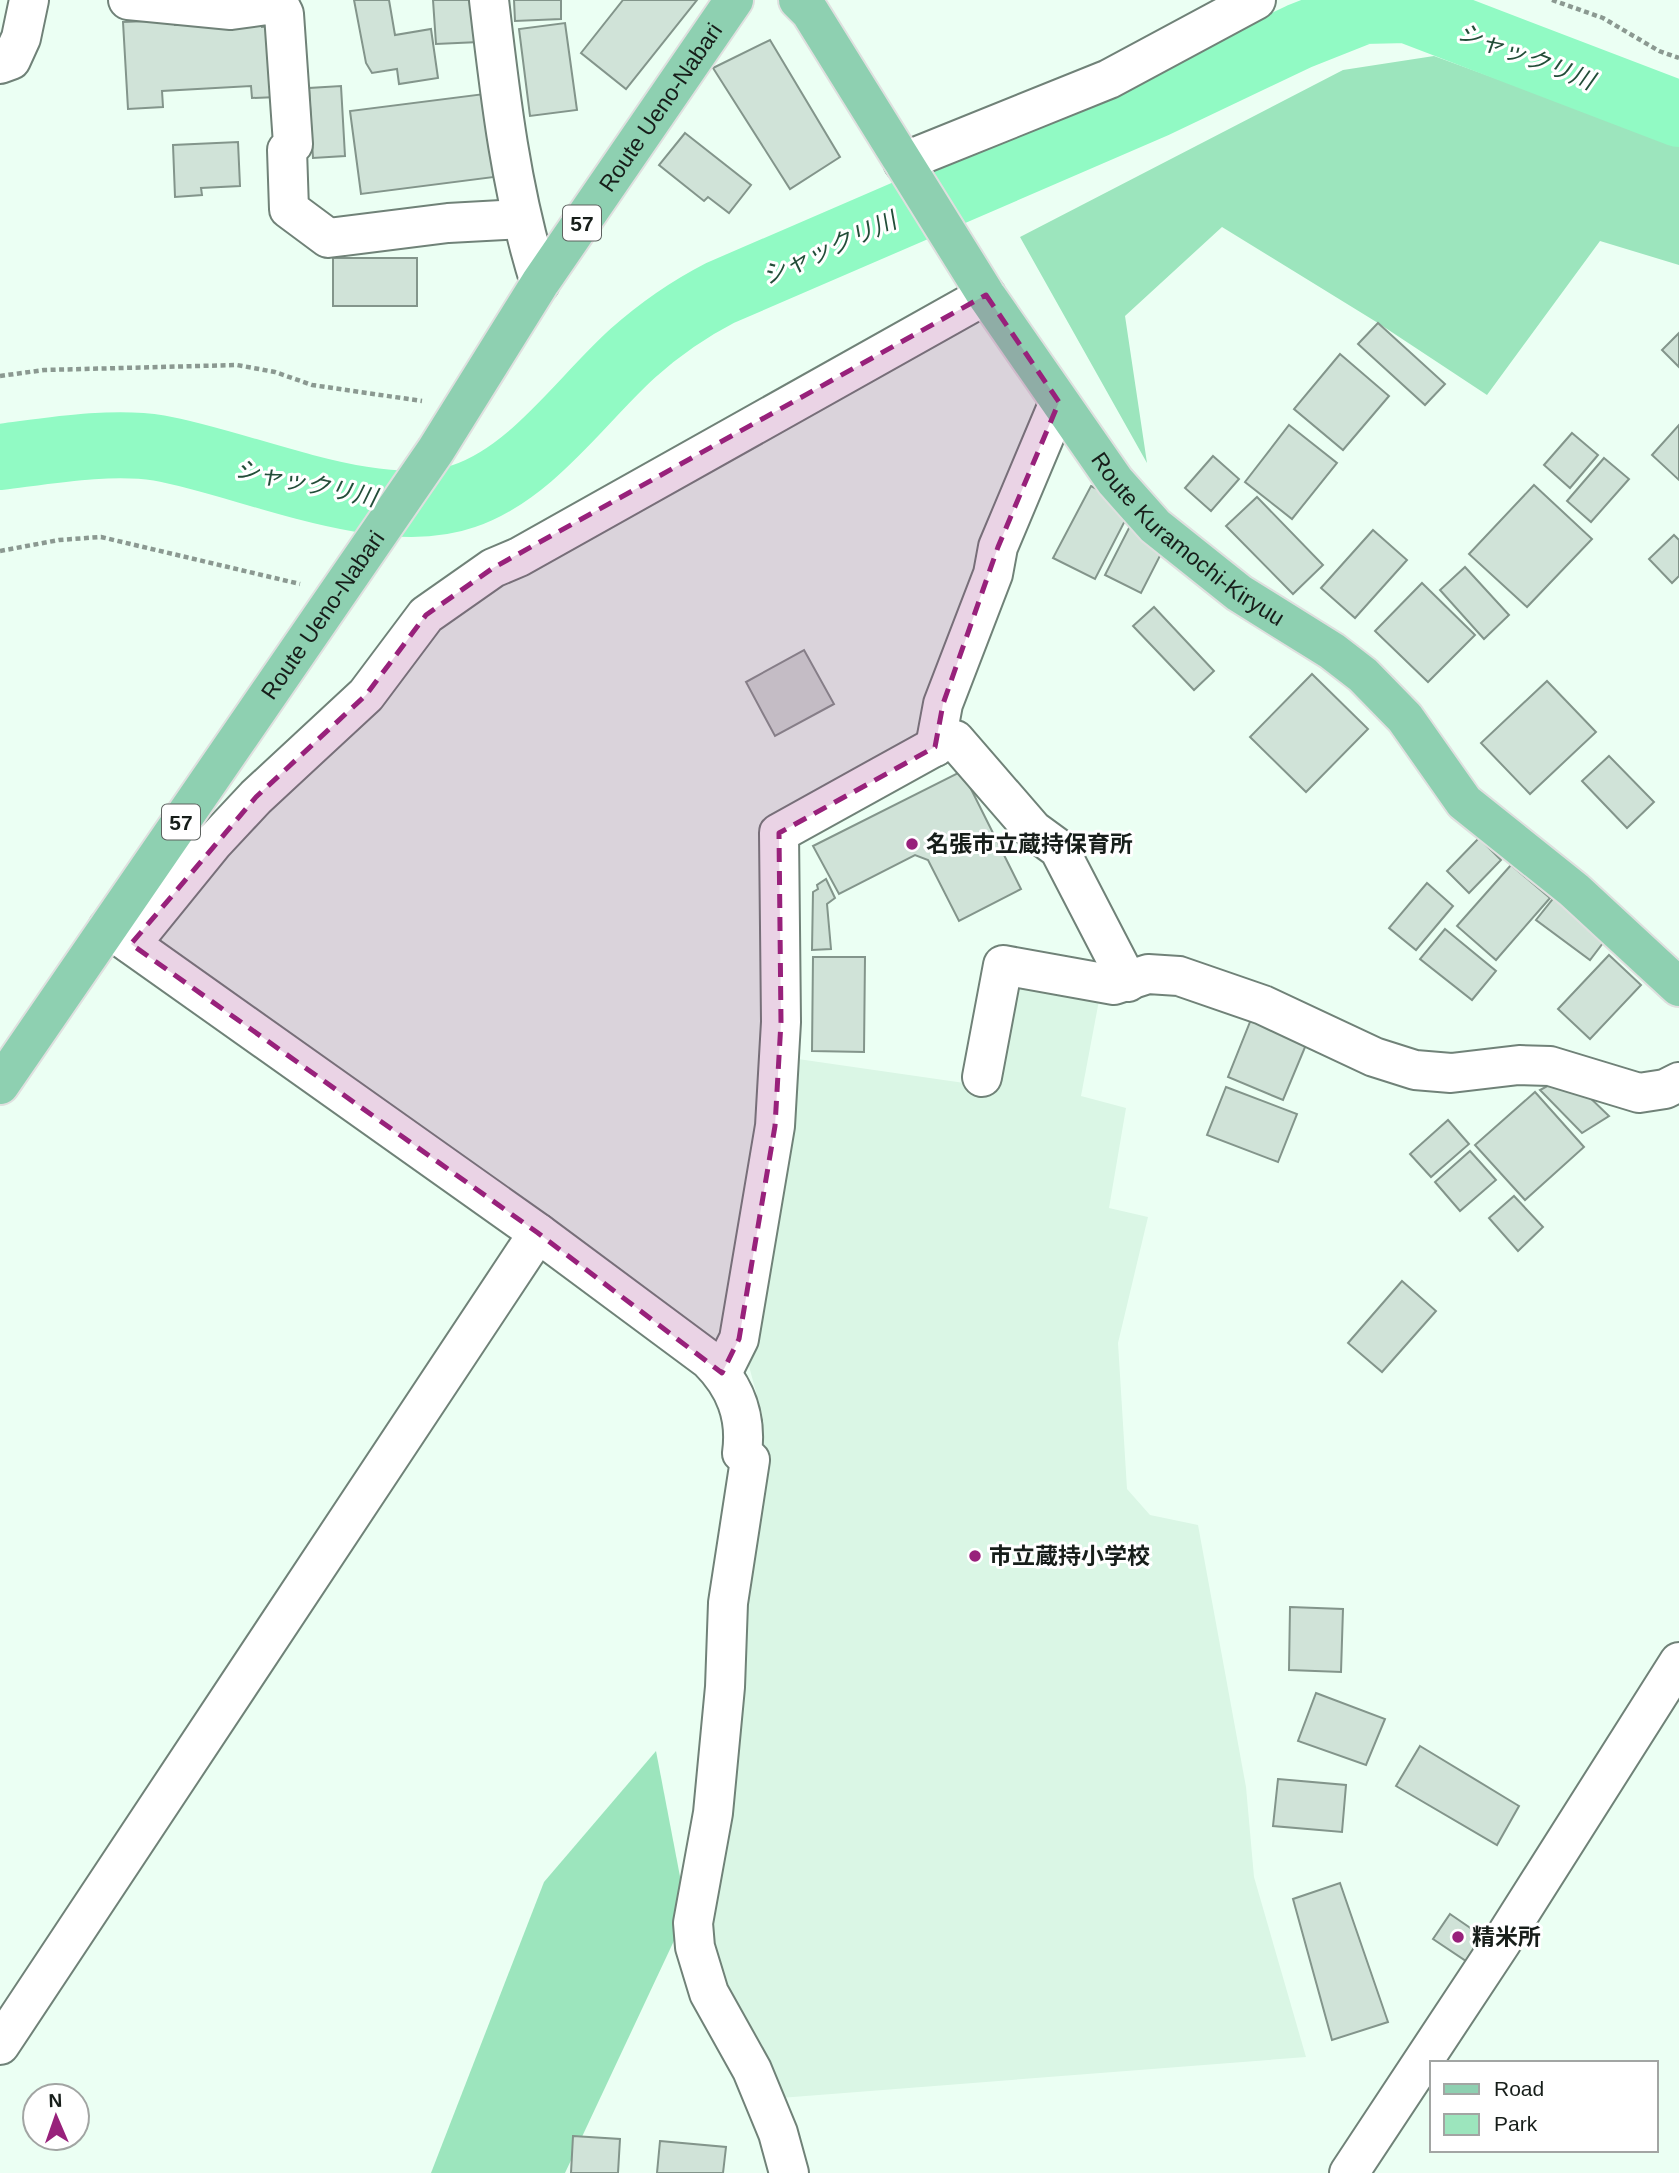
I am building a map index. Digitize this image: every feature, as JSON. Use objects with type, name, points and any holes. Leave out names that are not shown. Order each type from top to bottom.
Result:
[{"type":"main road","name":"Route Ueno-Nabari","points":[[0,1086],[119,936],[338,594],[464,407],[540,283],[734,0]]},
{"type":"main road","name":"Route Kuramochi-Kiryuu","points":[[798,0],[810,12],[986,295],[1115,481],[1154,526],[1239,593],[1332,651],[1363,674],[1405,718],[1464,802],[1574,890],[1679,987]]},
{"type":"street","points":[[0,64],[11,60],[21,38],[29,0]]},
{"type":"street","points":[[128,0],[231,10],[274,4],[280,6],[284,14],[293,144],[287,150],[289,209],[328,238],[448,223],[522,219]]},
{"type":"street","points":[[489,0],[501,109],[522,219],[540,283]]},
{"type":"street","points":[[908,171],[1109,79],[1256,0]]},
{"type":"street","points":[[789,2173],[762,2095],[709,1993],[695,1947],[693,1923],[713,1813],[728,1603],[750,1460],[742,1453],[745,1428],[728,1378],[538,1233],[119,936],[149,918],[248,806],[366,695],[426,615],[493,568],[531,551],[986,295]]},
{"type":"street","points":[[935,747],[943,704],[993,574],[998,547],[1059,402]]},
{"type":"street","points":[[722,1373],[739,1339],[775,1126],[781,1022],[779,833],[935,747],[955,740],[1033,830],[1059,849],[1128,982]]},
{"type":"street","points":[[982,1077],[1003,965],[1114,985],[1147,974],[1179,976],[1220,988],[1374,1057],[1415,1070],[1451,1073],[1519,1065],[1550,1066],[1639,1094],[1665,1089],[1679,1082]]},
{"type":"street","points":[[0,2045],[538,1233]]},
{"type":"street","points":[[1349,2173],[1509,1931],[1679,1662]]},
{"type":"path","points":[[1552,0],[1603,18],[1659,51],[1679,58]]},
{"type":"path","points":[[0,376],[44,370],[237,365],[275,372],[312,385],[464,407]]},
{"type":"path","points":[[0,551],[59,540],[101,537],[225,564],[338,594]]},
{"type":"highlighted area","points":[[986,295],[1059,402],[998,547],[943,704],[935,747],[779,833],[781,1022],[775,1126],[739,1339],[722,1373],[538,1233],[131,944],[256,797],[366,695],[426,615],[493,568]]},
{"type":"shaded area","name":"市立蔵持小学校","points":[[1018,978],[1100,995],[1081,1096],[1126,1108],[1109,1208],[1148,1217],[1118,1343],[1127,1489],[1150,1515],[1198,1525],[1246,1787],[1254,1877],[1306,2057],[780,2098],[730,1994],[706,1935],[762,1462],[763,1418],[746,1355],[791,1058],[999,1088]]},
{"type":"green space","points":[[1434,56],[1679,145],[1679,265],[1600,241],[1487,395],[1378,323],[1222,227],[1125,316],[1147,463],[1020,237],[1343,70]]},
{"type":"green space","points":[[656,1751],[687,1913],[565,2173],[431,2173],[544,1882]]},
{"type":"building","points":[[354,0],[389,0],[395,35],[431,29],[438,78],[399,84],[397,69],[372,73],[366,63]]},
{"type":"building","points":[[433,0],[476,0],[479,42],[436,44]]},
{"type":"building","points":[[514,0],[561,0],[561,19],[515,21]]},
{"type":"building","points":[[623,0],[697,0],[626,89],[581,53]]},
{"type":"building","points":[[174,20],[175,25],[262,21],[262,27],[274,26],[278,97],[252,98],[251,86],[162,91],[163,107],[128,109],[123,22]]},
{"type":"building","points":[[565,23],[577,110],[530,116],[519,29]]},
{"type":"building","points":[[770,40],[840,157],[790,189],[713,68]]},
{"type":"building","points":[[341,86],[345,156],[313,158],[309,88]]},
{"type":"building","points":[[492,93],[502,176],[361,194],[350,111]]},
{"type":"building","points":[[685,133],[751,185],[729,213],[708,197],[704,201],[659,165]]},
{"type":"building","points":[[238,142],[240,186],[201,188],[202,195],[175,197],[173,145]]},
{"type":"building","points":[[333,258],[417,258],[417,306],[333,306]]},
{"type":"building","points":[[1378,323],[1445,384],[1425,405],[1358,344]]},
{"type":"building","points":[[1679,333],[1679,367],[1662,350]]},
{"type":"building","points":[[1340,354],[1389,396],[1343,450],[1294,409]]},
{"type":"building","points":[[1289,425],[1337,463],[1292,519],[1245,482]]},
{"type":"building","points":[[1679,425],[1679,480],[1652,455]]},
{"type":"building","points":[[1572,433],[1598,455],[1570,488],[1544,465]]},
{"type":"building","points":[[1213,456],[1239,479],[1211,511],[1185,488]]},
{"type":"building","points":[[1604,458],[1629,479],[1591,522],[1567,501]]},
{"type":"building","points":[[1534,485],[1592,539],[1527,607],[1469,554]]},
{"type":"building","points":[[1091,486],[1132,507],[1095,579],[1053,558]]},
{"type":"building","points":[[1257,497],[1323,565],[1293,594],[1226,526]]},
{"type":"building","points":[[1130,526],[1166,544],[1141,593],[1105,575]]},
{"type":"building","points":[[1373,530],[1407,560],[1355,618],[1321,588]]},
{"type":"building","points":[[1674,535],[1679,540],[1679,576],[1672,583],[1649,559]]},
{"type":"building","points":[[1465,567],[1509,615],[1484,639],[1440,590]]},
{"type":"building","points":[[1422,583],[1475,635],[1428,682],[1375,631]]},
{"type":"building","points":[[1154,607],[1214,671],[1194,690],[1133,626]]},
{"type":"building","points":[[804,650],[834,704],[775,736],[746,682]]},
{"type":"building","points":[[1312,674],[1368,729],[1306,792],[1250,737]]},
{"type":"building","points":[[1547,681],[1596,732],[1530,794],[1481,743]]},
{"type":"building","points":[[1609,756],[1654,802],[1627,828],[1582,781]]},
{"type":"building","points":[[962,771],[1021,889],[959,921],[928,860],[915,855],[839,894],[813,846]]},
{"type":"building","points":[[1479,838],[1501,860],[1469,893],[1447,871]]},
{"type":"building","points":[[1511,865],[1550,898],[1496,960],[1457,926]]},
{"type":"building","points":[[826,879],[835,898],[827,904],[831,949],[812,950],[813,892],[818,889],[817,885]]},
{"type":"building","points":[[1427,883],[1453,906],[1416,950],[1389,928]]},
{"type":"building","points":[[1556,895],[1609,935],[1590,960],[1536,920]]},
{"type":"building","points":[[1445,929],[1496,971],[1472,1000],[1420,959]]},
{"type":"building","points":[[1609,955],[1641,985],[1590,1039],[1558,1009]]},
{"type":"building","points":[[813,957],[865,957],[864,1052],[812,1051]]},
{"type":"building","points":[[1252,1017],[1308,1040],[1283,1100],[1228,1077]]},
{"type":"building","points":[[1551,1084],[1583,1091],[1609,1116],[1582,1133],[1540,1090]]},
{"type":"building","points":[[1226,1087],[1297,1114],[1278,1162],[1207,1135]]},
{"type":"building","points":[[1535,1092],[1584,1147],[1525,1200],[1475,1145]]},
{"type":"building","points":[[1448,1120],[1469,1144],[1431,1177],[1410,1154]]},
{"type":"building","points":[[1470,1151],[1496,1180],[1460,1211],[1435,1182]]},
{"type":"building","points":[[1514,1196],[1543,1227],[1518,1251],[1489,1218]]},
{"type":"building","points":[[1402,1281],[1436,1311],[1382,1372],[1348,1343]]},
{"type":"building","points":[[1290,1607],[1343,1609],[1341,1672],[1289,1670]]},
{"type":"building","points":[[1316,1693],[1385,1719],[1366,1765],[1298,1741]]},
{"type":"building","points":[[1420,1746],[1519,1806],[1497,1845],[1396,1786]]},
{"type":"building","points":[[1278,1779],[1346,1785],[1342,1832],[1273,1826]]},
{"type":"building","points":[[1340,1883],[1388,2022],[1332,2040],[1293,1899]]},
{"type":"building","name":"精米所","points":[[1450,1914],[1482,1936],[1466,1961],[1433,1939]]},
{"type":"building","points":[[573,2136],[620,2139],[618,2173],[571,2173]]},
{"type":"building","points":[[660,2141],[726,2147],[723,2173],[657,2173]]},
{"type":"waterway","name":"シャックリ川","points":[[0,457],[80,447],[140,446],[193,456],[353,498],[393,503],[430,503],[464,496],[512,471],[554,434],[633,353],[674,320],[708,299],[1155,105],[1300,36],[1363,11],[1407,10],[1679,114]]},
{"type":"place","name":"名張市立蔵持保育所","points":[[912,844]]},
{"type":"place","name":"市立蔵持小学校","points":[[975,1556]]},
{"type":"place","name":"精米所","points":[[1458,1937]]}]
